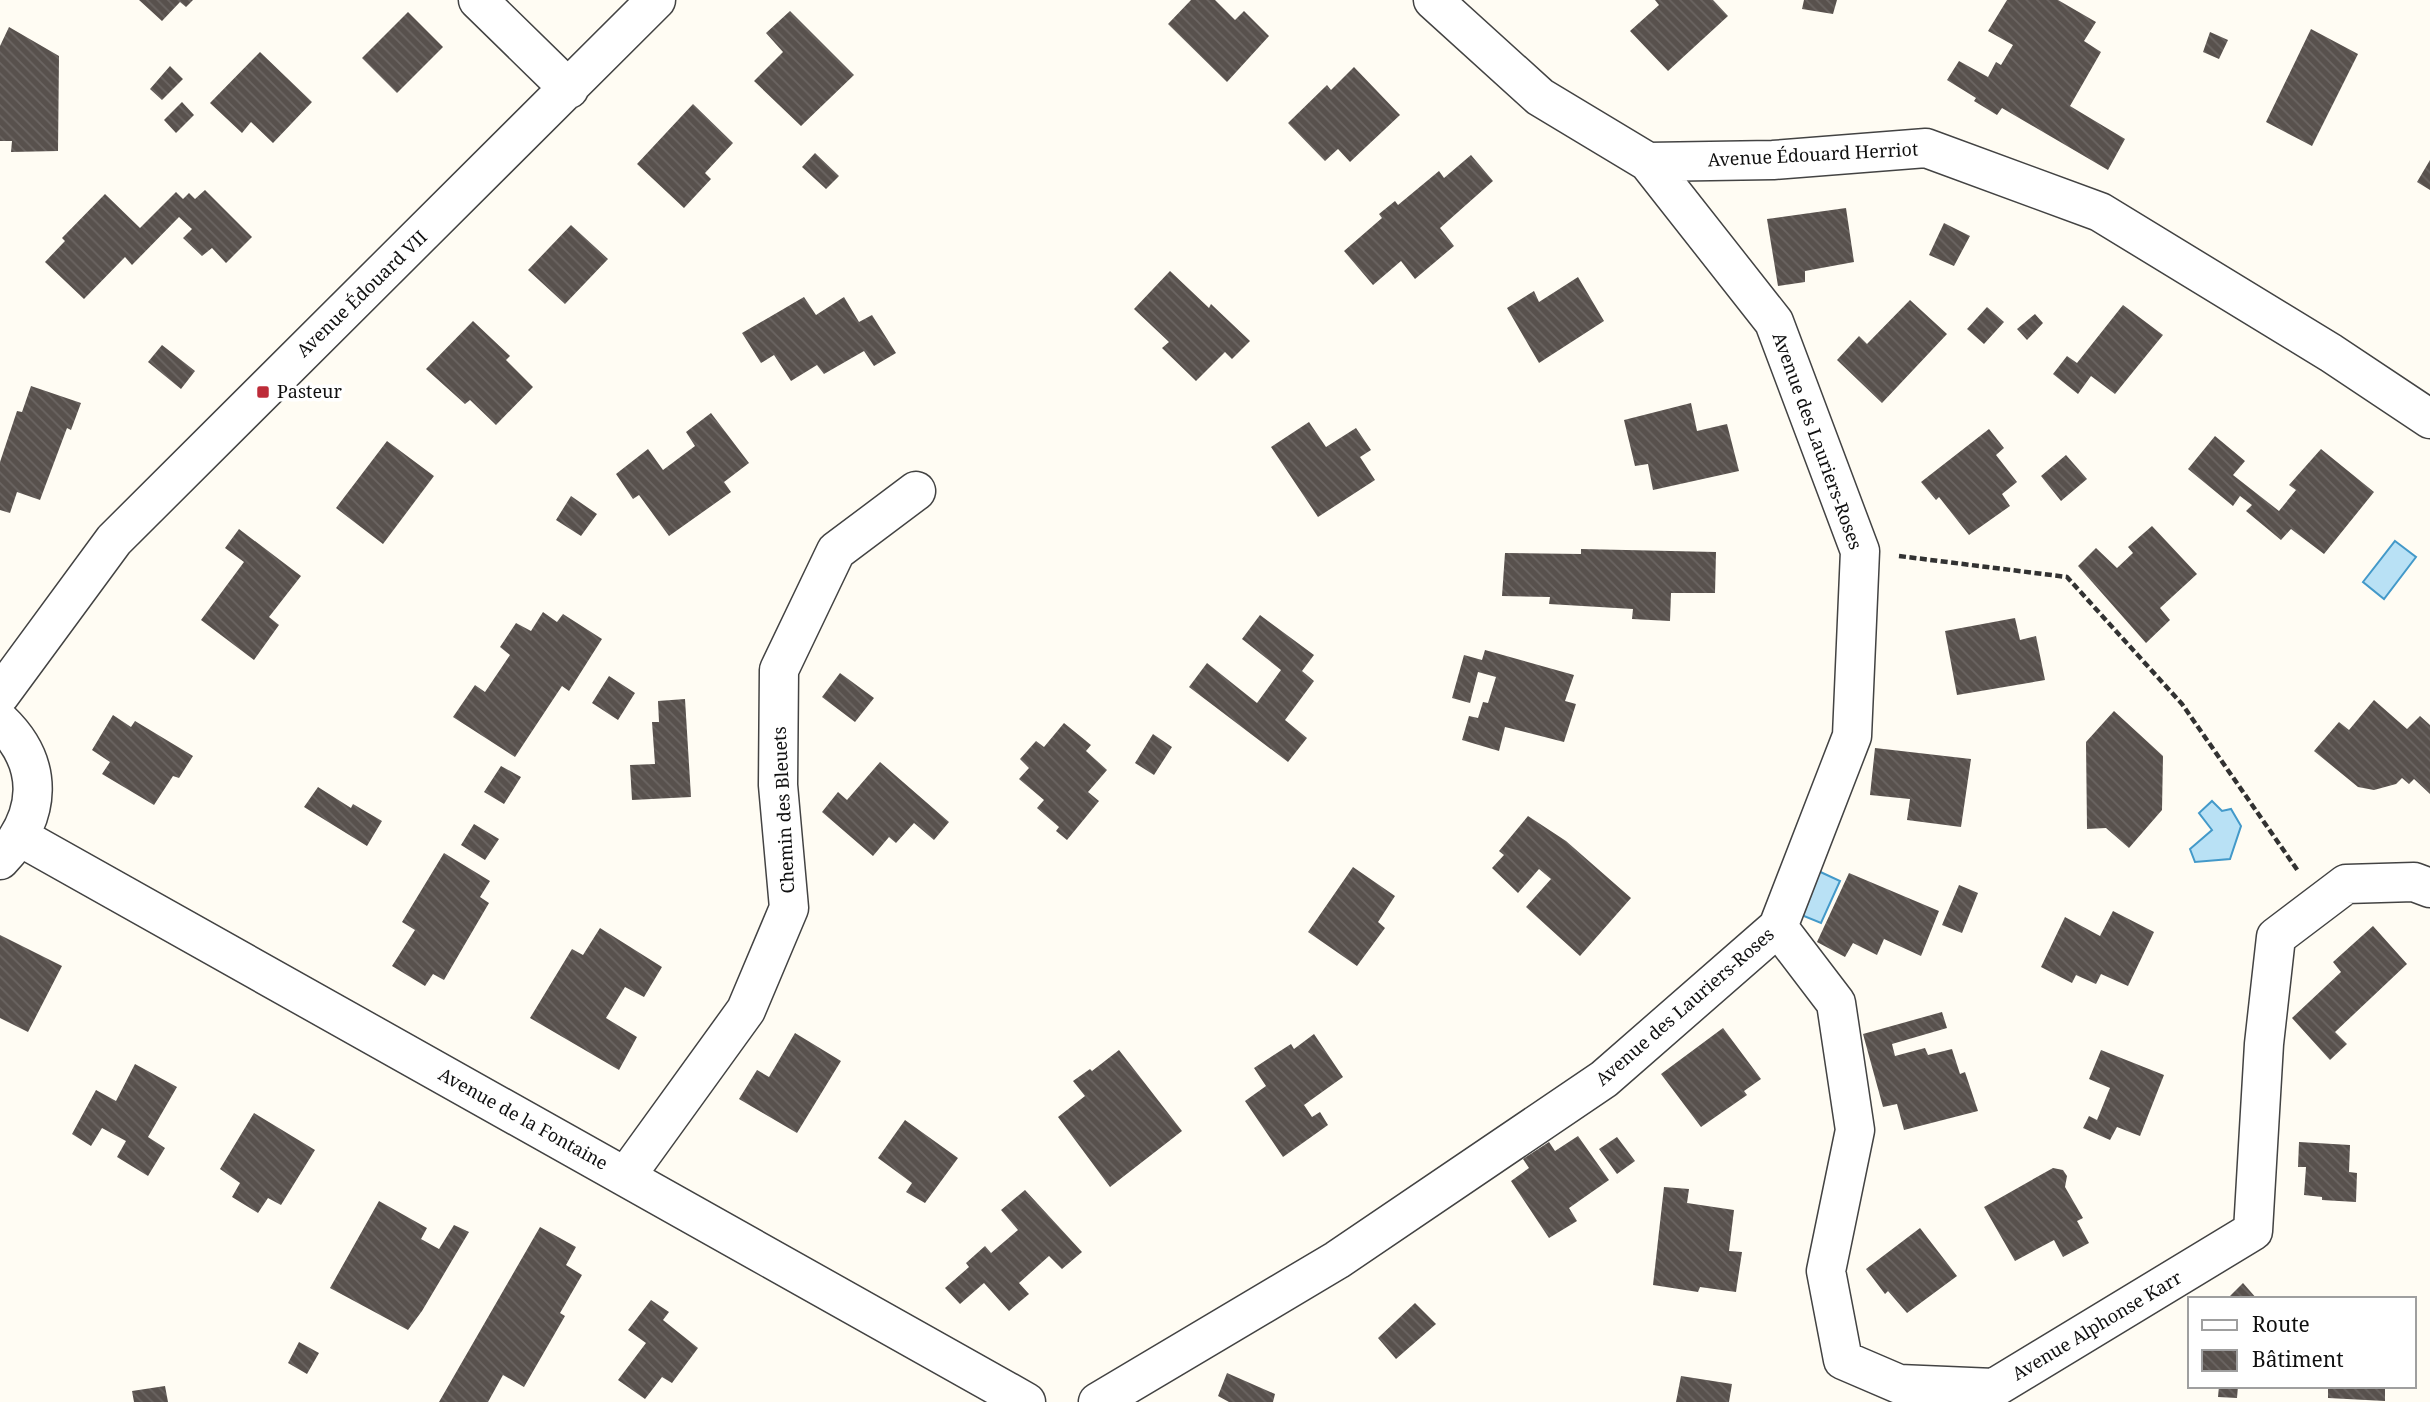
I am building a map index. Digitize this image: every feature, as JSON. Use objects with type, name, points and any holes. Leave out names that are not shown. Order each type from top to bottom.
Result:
[{"type":"street","points":[[478,0],[569,89]]},
{"type":"street","name":"Avenue Édouard VII","points":[[0,695],[114,540],[656,0]]},
{"type":"street","points":[[1433,0],[1540,97],[1648,162]]},
{"type":"street","name":"Avenue Édouard Herriot","points":[[1648,162],[1773,160],[1926,148],[2100,212],[2332,353],[2430,419]]},
{"type":"street","name":"Avenue des Lauriers-Roses","points":[[1098,1402],[1337,1260],[1604,1079],[1778,927],[1852,736],[1860,551],[1774,322],[1648,162]]},
{"type":"street","name":"Chemin des Bleuets","points":[[626,1176],[746,1010],[789,908],[778,785],[779,670],[836,551],[916,491]]},
{"type":"street","points":[[0,721],[16,736],[28,760],[33,786],[30,812],[10,848]]},
{"type":"street","name":"Avenue de la Fontaine","points":[[10,848],[626,1176],[1016,1400]]},
{"type":"street","name":"Avenue Alphonse Karr","points":[[1778,927],[1836,1003],[1855,1130],[1825,1271],[1843,1360],[1899,1384],[1994,1388],[2253,1231],[2264,1044],[2276,937],[2346,884],[2414,882],[2430,888]]},
{"type":"path","points":[[1860,551],[2067,577],[2182,704],[2321,903]]},
{"type":"water","points":[[2395,541],[2416,557],[2384,599],[2363,582]]},
{"type":"water","points":[[2212,801],[2222,811],[2231,809],[2241,826],[2230,859],[2195,862],[2190,849],[2212,830],[2199,813]]},
{"type":"water","points":[[1814,869],[1840,881],[1821,923],[1794,912]]},
{"type":"building","points":[[139,0],[193,0],[186,7],[180,2],[162,21]]},
{"type":"building","points":[[1191,0],[1215,0],[1235,20],[1244,11],[1269,36],[1227,82],[1168,24]]},
{"type":"building","points":[[1655,0],[1713,0],[1728,16],[1668,71],[1630,31],[1659,5]]},
{"type":"building","points":[[1804,0],[1837,0],[1833,14],[1802,9]]},
{"type":"building","points":[[2007,0],[2058,0],[2096,22],[2084,41],[2101,52],[2070,106],[2125,139],[2108,170],[2002,108],[1997,115],[1947,80],[1959,61],[1988,77],[1996,62],[2001,65],[2013,45],[1988,31]]},
{"type":"building","points":[[790,11],[854,75],[801,126],[754,81],[783,52],[766,33]]},
{"type":"building","points":[[408,12],[443,47],[397,93],[362,58]]},
{"type":"building","points":[[9,27],[59,56],[58,151],[11,152],[12,141],[0,141],[0,46]]},
{"type":"building","points":[[2311,29],[2358,54],[2312,146],[2266,122]]},
{"type":"building","points":[[2210,32],[2228,40],[2219,59],[2203,52]]},
{"type":"building","points":[[260,52],[312,102],[273,143],[251,122],[242,133],[210,103]]},
{"type":"building","points":[[170,66],[183,79],[162,100],[150,89]]},
{"type":"building","points":[[1354,67],[1400,115],[1350,162],[1338,149],[1325,161],[1288,123],[1327,85],[1331,90]]},
{"type":"building","points":[[182,102],[194,115],[176,133],[164,120]]},
{"type":"building","points":[[693,104],[733,143],[705,173],[711,179],[684,208],[637,164]]},
{"type":"building","points":[[815,153],[839,176],[826,189],[802,167]]},
{"type":"building","points":[[1471,155],[1493,181],[1440,228],[1454,246],[1415,279],[1401,261],[1373,285],[1344,251],[1382,218],[1379,214],[1395,201],[1398,205],[1439,171],[1444,178]]},
{"type":"building","points":[[2430,160],[2430,190],[2417,182]]},
{"type":"building","points":[[205,190],[252,237],[226,263],[212,248],[202,256],[183,238],[192,229],[179,217],[132,265],[125,257],[84,299],[45,262],[65,241],[62,238],[105,194],[140,228],[176,192],[183,199],[189,193],[195,199]]},
{"type":"building","points":[[1846,208],[1854,262],[1805,271],[1805,282],[1778,286],[1767,219]]},
{"type":"building","points":[[1944,223],[1970,236],[1954,266],[1929,255]]},
{"type":"building","points":[[571,225],[608,259],[565,304],[528,270]]},
{"type":"building","points":[[1170,271],[1209,308],[1211,304],[1250,341],[1232,359],[1225,352],[1196,381],[1162,348],[1169,342],[1134,309]]},
{"type":"building","points":[[1578,277],[1604,321],[1539,363],[1507,308],[1534,291],[1539,302]]},
{"type":"building","points":[[804,297],[816,315],[844,297],[859,322],[872,315],[896,353],[874,366],[864,351],[824,374],[817,365],[791,381],[774,355],[761,363],[742,333]]},
{"type":"building","points":[[1910,300],[1947,334],[1882,403],[1837,360],[1859,336],[1867,344]]},
{"type":"building","points":[[2123,305],[2163,335],[2115,394],[2091,376],[2078,394],[2053,374],[2067,356],[2077,363]]},
{"type":"building","points":[[1987,307],[2004,322],[1984,344],[1967,329]]},
{"type":"building","points":[[2035,314],[2043,323],[2027,340],[2017,329]]},
{"type":"building","points":[[473,321],[510,356],[506,360],[533,387],[496,425],[470,400],[465,404],[426,369]]},
{"type":"building","points":[[162,345],[195,371],[181,389],[148,362]]},
{"type":"building","points":[[31,386],[81,403],[71,430],[67,428],[40,500],[17,492],[10,513],[0,510],[0,462],[17,411],[22,412]]},
{"type":"building","points":[[1691,403],[1697,431],[1727,424],[1739,471],[1653,490],[1648,464],[1635,466],[1624,420]]},
{"type":"building","points":[[711,413],[749,463],[724,482],[731,492],[669,536],[639,495],[633,499],[616,474],[648,449],[663,470],[695,446],[686,432]]},
{"type":"building","points":[[1309,422],[1326,447],[1356,428],[1371,450],[1360,457],[1375,480],[1318,517],[1271,447]]},
{"type":"building","points":[[1989,429],[2004,448],[1996,455],[2017,482],[2002,494],[2010,506],[1969,535],[1939,497],[1936,500],[1921,482]]},
{"type":"building","points":[[2215,436],[2245,461],[2233,475],[2279,511],[2296,490],[2289,485],[2321,449],[2374,492],[2324,554],[2291,529],[2281,540],[2246,511],[2252,505],[2240,496],[2233,506],[2188,469]]},
{"type":"building","points":[[387,441],[434,476],[383,544],[336,508]]},
{"type":"building","points":[[2066,455],[2087,479],[2061,501],[2041,476]]},
{"type":"building","points":[[571,496],[597,514],[581,536],[556,520]]},
{"type":"building","points":[[2152,526],[2197,574],[2160,608],[2170,620],[2146,643],[2078,566],[2096,548],[2117,568],[2133,553],[2128,547]]},
{"type":"building","points":[[239,529],[301,576],[269,617],[279,625],[254,660],[201,620],[244,562],[225,548]]},
{"type":"building","points":[[1581,549],[1716,552],[1715,593],[1671,593],[1670,621],[1632,619],[1633,609],[1549,604],[1550,597],[1502,596],[1505,553],[1581,554]]},
{"type":"building","points":[[543,612],[557,622],[563,614],[602,639],[569,691],[562,686],[515,757],[453,717],[475,685],[485,692],[510,655],[500,647],[516,623],[531,631]]},
{"type":"building","points":[[1260,615],[1314,655],[1302,671],[1314,681],[1285,720],[1307,738],[1288,762],[1189,687],[1207,663],[1257,703],[1281,670],[1242,639]]},
{"type":"building","points":[[2015,618],[2020,640],[2036,636],[2045,680],[1957,695],[1945,631]]},
{"type":"building","points":[[1485,650],[1574,675],[1565,701],[1576,704],[1564,742],[1505,727],[1499,751],[1462,740],[1469,716],[1478,718],[1483,702],[1488,703],[1496,677],[1478,672],[1470,703],[1452,698],[1464,655],[1482,660]]},
{"type":"building","points":[[840,673],[874,698],[855,722],[822,697]]},
{"type":"building","points":[[609,676],[635,693],[618,720],[592,703]]},
{"type":"building","points":[[685,699],[691,797],[632,800],[630,765],[655,764],[652,722],[659,722],[658,701]]},
{"type":"building","points":[[2374,700],[2407,729],[2420,716],[2430,725],[2430,794],[2414,779],[2409,784],[2402,778],[2396,784],[2374,790],[2358,787],[2314,751],[2339,722],[2349,730]]},
{"type":"building","points":[[2114,711],[2163,756],[2162,810],[2129,848],[2106,828],[2087,829],[2086,742]]},
{"type":"building","points":[[113,715],[131,727],[135,721],[193,756],[179,778],[173,776],[154,805],[102,774],[110,762],[92,750]]},
{"type":"building","points":[[1064,723],[1091,745],[1086,751],[1107,770],[1088,792],[1099,801],[1067,840],[1056,831],[1059,827],[1037,808],[1044,800],[1019,779],[1029,768],[1020,759],[1036,741],[1044,747]]},
{"type":"building","points":[[1153,734],[1172,747],[1154,775],[1135,763]]},
{"type":"building","points":[[1875,748],[1971,759],[1961,827],[1907,820],[1910,799],[1870,795]]},
{"type":"building","points":[[880,762],[949,822],[934,840],[914,823],[896,843],[889,837],[873,856],[822,812],[838,792],[847,800]]},
{"type":"building","points":[[501,766],[521,777],[504,804],[484,792]]},
{"type":"building","points":[[318,787],[351,808],[353,804],[382,821],[367,846],[304,807]]},
{"type":"building","points":[[1528,816],[1566,841],[1631,898],[1580,956],[1526,907],[1551,879],[1539,869],[1518,893],[1492,868],[1504,855],[1499,851]]},
{"type":"building","points":[[474,824],[499,839],[485,860],[461,845]]},
{"type":"building","points":[[444,853],[490,881],[480,897],[489,903],[444,980],[433,974],[425,986],[392,966],[415,930],[402,922]]},
{"type":"building","points":[[1353,867],[1395,896],[1378,922],[1385,928],[1357,966],[1308,932]]},
{"type":"building","points":[[1849,873],[1939,911],[1921,956],[1884,939],[1877,955],[1853,943],[1845,957],[1817,942]]},
{"type":"building","points":[[1959,885],[1978,893],[1962,933],[1942,925]]},
{"type":"building","points":[[2113,911],[2154,932],[2128,986],[2101,974],[2096,984],[2076,975],[2072,983],[2041,967],[2065,917],[2100,936]]},
{"type":"building","points":[[2373,926],[2407,964],[2335,1032],[2347,1044],[2330,1060],[2292,1018],[2341,972],[2333,962]]},
{"type":"building","points":[[600,928],[662,967],[644,997],[625,987],[606,1018],[637,1037],[619,1070],[530,1018],[572,949],[583,955]]},
{"type":"building","points":[[0,935],[62,966],[28,1032],[0,1018]]},
{"type":"building","points":[[1942,1012],[1947,1028],[1892,1044],[1895,1056],[1925,1048],[1928,1055],[1952,1049],[1960,1074],[1965,1072],[1978,1111],[1904,1130],[1897,1104],[1883,1107],[1863,1034]]},
{"type":"building","points":[[1723,1028],[1761,1079],[1744,1091],[1747,1095],[1701,1127],[1661,1074]]},
{"type":"building","points":[[795,1033],[841,1061],[797,1133],[739,1099],[757,1070],[769,1077]]},
{"type":"building","points":[[1314,1034],[1343,1077],[1304,1105],[1312,1117],[1320,1112],[1328,1125],[1283,1157],[1245,1101],[1266,1086],[1254,1068],[1291,1044],[1294,1049]]},
{"type":"building","points":[[1119,1050],[1182,1131],[1110,1187],[1058,1117],[1085,1096],[1073,1081],[1090,1069],[1092,1071]]},
{"type":"building","points":[[2101,1050],[2164,1075],[2140,1136],[2117,1127],[2110,1140],[2083,1128],[2089,1116],[2097,1120],[2110,1088],[2089,1079]]},
{"type":"building","points":[[135,1064],[177,1087],[148,1137],[165,1148],[148,1176],[117,1157],[126,1141],[102,1128],[91,1146],[72,1134],[96,1090],[116,1101]]},
{"type":"building","points":[[254,1113],[315,1150],[281,1205],[268,1198],[258,1213],[232,1197],[240,1183],[220,1169]]},
{"type":"building","points":[[905,1120],[958,1158],[925,1203],[906,1192],[912,1183],[878,1158]]},
{"type":"building","points":[[1578,1136],[1609,1180],[1569,1208],[1577,1221],[1549,1238],[1511,1181],[1529,1168],[1523,1159],[1549,1142],[1555,1151]]},
{"type":"building","points":[[1617,1137],[1635,1161],[1617,1174],[1599,1149]]},
{"type":"building","points":[[2299,1142],[2350,1145],[2349,1172],[2357,1173],[2356,1202],[2322,1200],[2322,1197],[2304,1195],[2306,1167],[2298,1167]]},
{"type":"building","points":[[2053,1168],[2063,1170],[2067,1176],[2065,1187],[2083,1218],[2077,1221],[2089,1243],[2063,1257],[2054,1240],[2015,1261],[1984,1207]]},
{"type":"building","points":[[1664,1187],[1689,1189],[1687,1203],[1734,1210],[1729,1251],[1742,1252],[1736,1292],[1700,1287],[1698,1292],[1653,1285]]},
{"type":"building","points":[[1025,1190],[1082,1252],[1062,1269],[1049,1256],[1019,1283],[1029,1294],[1009,1311],[984,1283],[960,1304],[945,1288],[969,1267],[966,1263],[985,1246],[991,1253],[1018,1230],[1001,1210]]},
{"type":"building","points":[[379,1201],[427,1228],[421,1239],[439,1249],[454,1225],[469,1232],[408,1330],[330,1288]]},
{"type":"building","points":[[540,1227],[576,1247],[566,1265],[582,1275],[560,1313],[565,1316],[524,1387],[503,1375],[488,1402],[439,1402]]},
{"type":"building","points":[[1920,1228],[1957,1276],[1907,1313],[1888,1291],[1885,1294],[1866,1269]]},
{"type":"building","points":[[2243,1283],[2255,1297],[2229,1297]]},
{"type":"building","points":[[651,1300],[669,1312],[663,1320],[698,1348],[672,1383],[662,1377],[645,1399],[618,1380],[646,1343],[628,1330]]},
{"type":"building","points":[[1415,1303],[1436,1324],[1396,1359],[1378,1338]]},
{"type":"building","points":[[299,1342],[319,1353],[307,1374],[288,1363]]},
{"type":"building","points":[[1227,1373],[1275,1394],[1273,1402],[1229,1402],[1218,1396]]},
{"type":"building","points":[[1681,1376],[1732,1384],[1729,1402],[1676,1402]]},
{"type":"building","points":[[165,1386],[168,1402],[134,1402],[132,1391]]},
{"type":"building","points":[[2219,1388],[2238,1388],[2237,1398],[2218,1397]]},
{"type":"building","points":[[2328,1388],[2385,1388],[2385,1401],[2328,1398]]},
{"type":"place","name":"Pasteur","points":[[263,392]]}]
